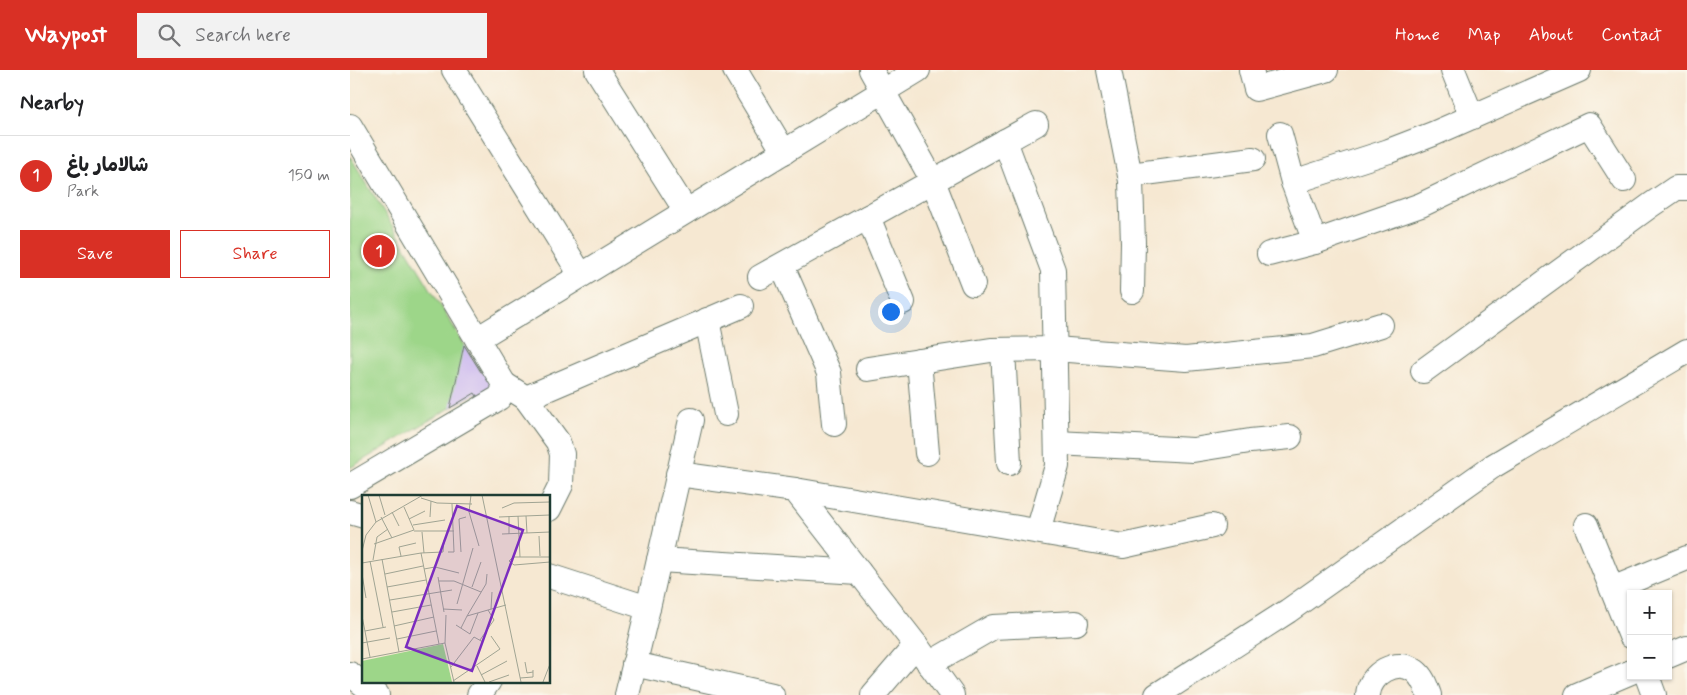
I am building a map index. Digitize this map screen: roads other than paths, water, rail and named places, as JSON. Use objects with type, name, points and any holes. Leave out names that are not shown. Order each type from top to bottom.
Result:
[{"type":"street","points":[[454,70],[581,275]]},
{"type":"street","points":[[597,70],[686,211]]},
{"type":"street","points":[[735,70],[784,152]]},
{"type":"street","points":[[872,70],[934,181],[973,284]]},
{"type":"street","points":[[477,339],[918,70]]},
{"type":"street","points":[[1109,70],[1130,175],[1133,243],[1132,291]]},
{"type":"street","points":[[1251,70],[1256,89],[1326,70]]},
{"type":"street","points":[[1453,70],[1472,117]]},
{"type":"street","points":[[1293,182],[1389,151],[1579,70]]},
{"type":"street","points":[[760,278],[1036,124]]},
{"type":"street","points":[[1269,254],[1315,242],[1421,204],[1589,125],[1624,180]]},
{"type":"street","points":[[350,126],[504,384],[526,398],[558,442],[562,454],[561,485],[550,507]]},
{"type":"street","points":[[1280,134],[1293,182],[1315,242]]},
{"type":"street","points":[[1005,141],[1053,270],[1057,466],[1038,531]]},
{"type":"street","points":[[1130,175],[1252,159]]},
{"type":"street","points":[[1423,371],[1651,205],[1676,188],[1687,188]]},
{"type":"street","points":[[868,217],[903,302]]},
{"type":"street","points":[[782,266],[829,373],[834,424]]},
{"type":"street","points":[[526,398],[741,306]]},
{"type":"street","points":[[707,320],[726,414]]},
{"type":"street","points":[[868,369],[991,350],[1055,349],[1186,360],[1313,346],[1381,325]]},
{"type":"street","points":[[1003,350],[1010,463]]},
{"type":"street","points":[[1157,695],[1288,611],[1493,466],[1687,350]]},
{"type":"street","points":[[919,361],[926,453]]},
{"type":"street","points":[[350,486],[499,398],[503,392],[504,384]]},
{"type":"street","points":[[627,695],[691,420]]},
{"type":"street","points":[[1057,443],[1193,450],[1290,437]]},
{"type":"street","points":[[678,474],[795,490],[1123,546],[1212,526]]},
{"type":"street","points":[[795,490],[916,645],[952,695]]},
{"type":"street","points":[[1586,525],[1631,635]]},
{"type":"street","points":[[1612,589],[1687,558]]},
{"type":"street","points":[[659,560],[859,572]]},
{"type":"street","points":[[550,576],[648,608]]},
{"type":"street","points":[[929,664],[993,627],[1076,623]]},
{"type":"street","points":[[873,695],[916,645]]},
{"type":"street","points":[[1672,654],[1687,648]]},
{"type":"street","points":[[634,664],[772,695]]},
{"type":"street","points":[[1368,695],[1368,686],[1374,679],[1385,670],[1397,667],[1408,667],[1415,671],[1421,677],[1429,695]]},
{"type":"street","points":[[1578,695],[1627,674]]},
{"type":"street","points":[[1648,680],[1654,695]]},
{"type":"street","points":[[363,682],[377,695]]},
{"type":"street","points":[[479,695],[488,682]]},
{"type":"place","name":"شالامار باغ","points":[[379,251]]}]
